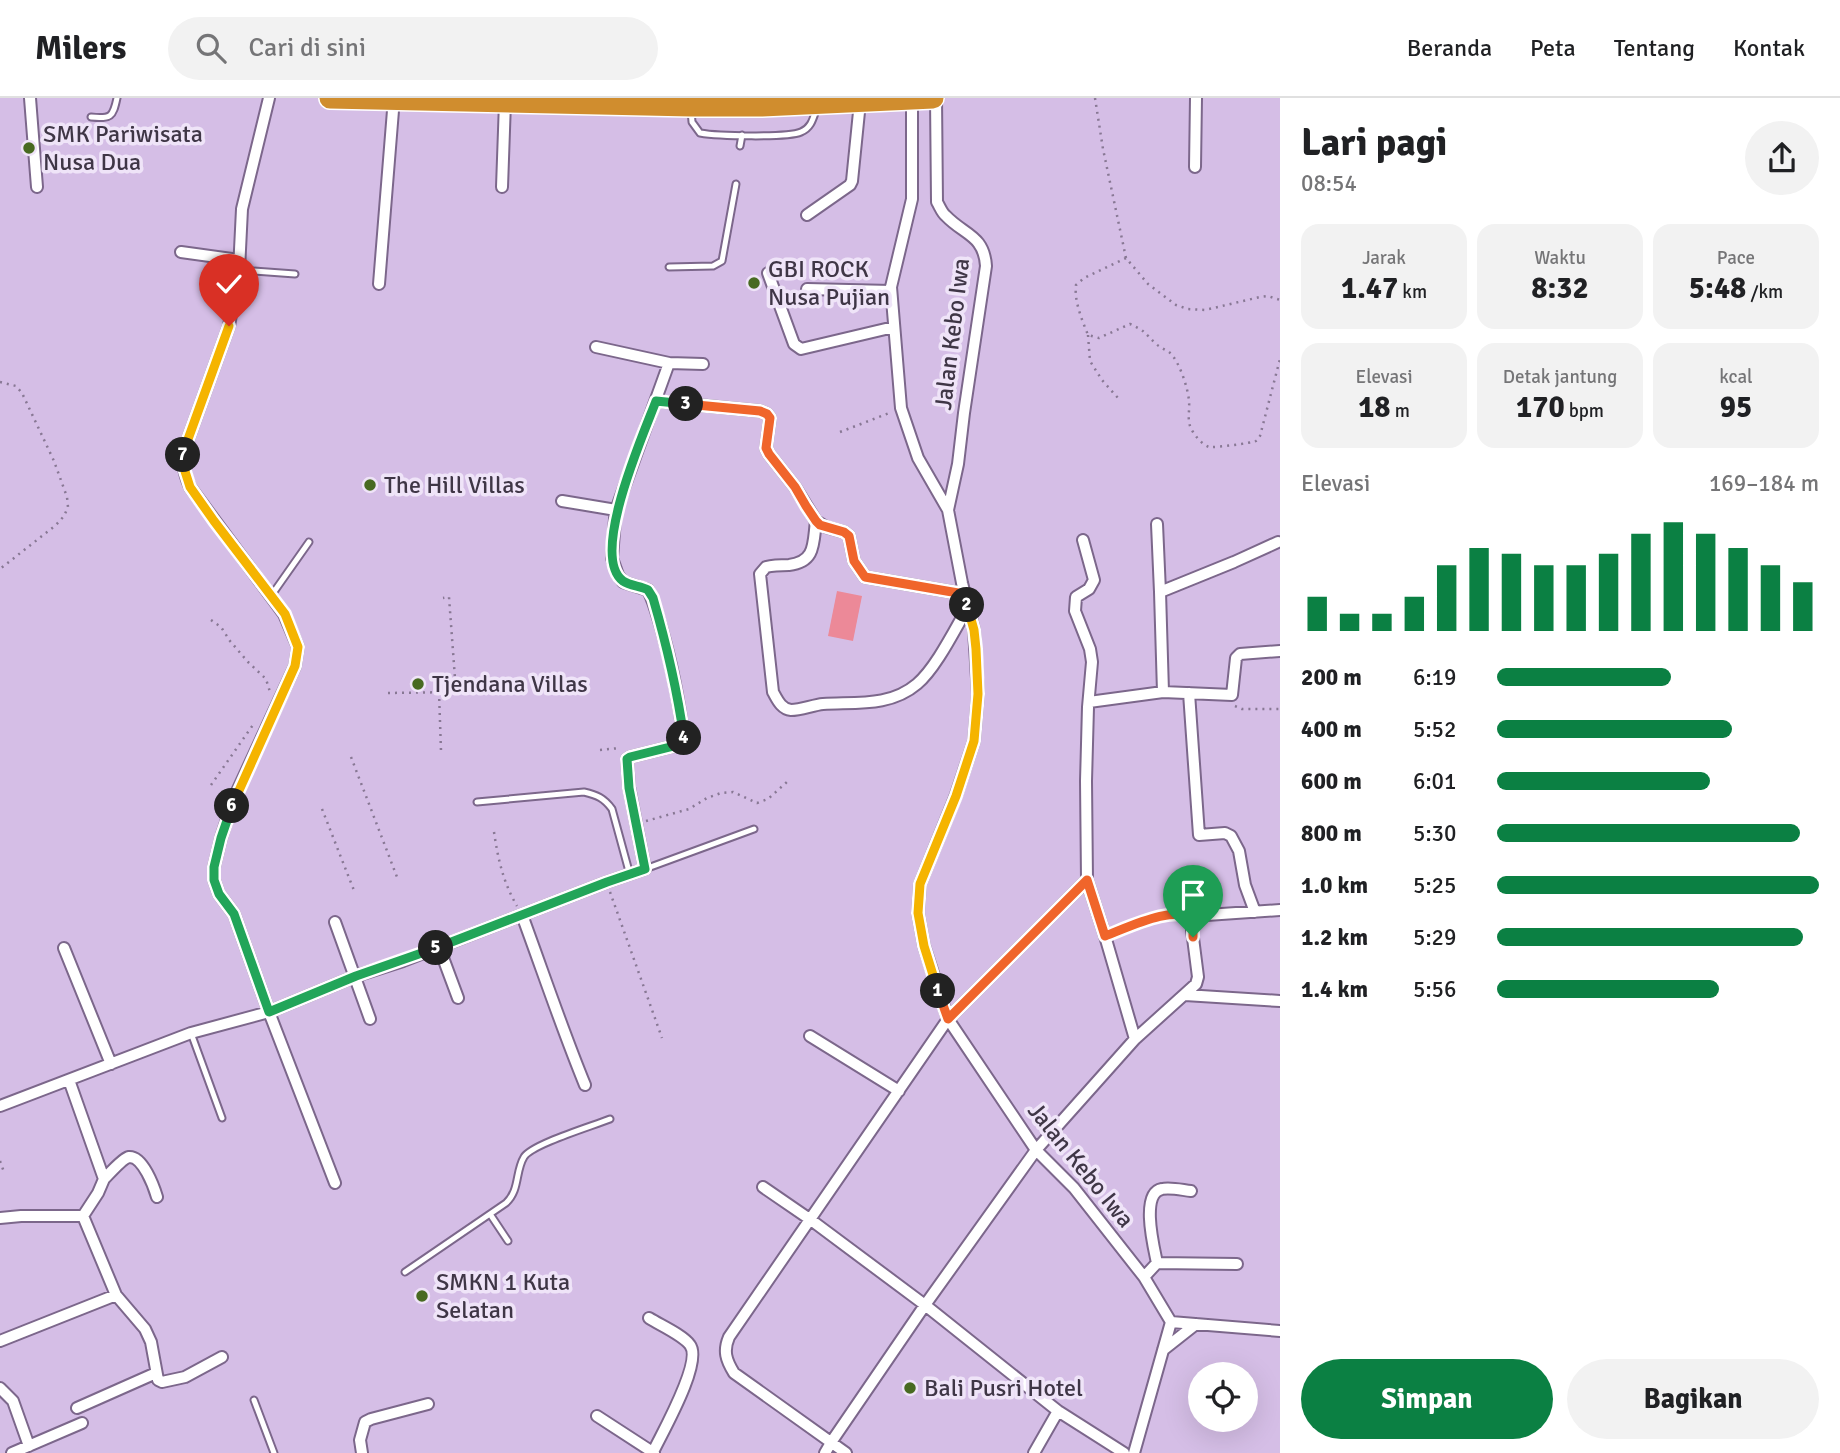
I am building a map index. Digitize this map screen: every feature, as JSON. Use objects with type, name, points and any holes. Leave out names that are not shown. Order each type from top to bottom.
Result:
[{"type":"highway","points":[[330,98],[691,106],[927,98]]},
{"type":"street","points":[[30,98],[37,187]]},
{"type":"street","points":[[270,98],[242,208],[236,293],[229,326],[183,453],[183,465],[190,487],[285,614],[296,639],[298,653],[295,666],[234,798],[221,838],[214,867],[214,880],[219,894],[234,914],[335,1183]]},
{"type":"street","name":"Jalan Kebo Iwa","points":[[927,98],[912,199],[891,291],[894,327],[901,408],[918,458],[948,510],[964,594],[974,630],[978,694],[974,741],[956,796],[920,884],[918,913],[924,946],[948,1019],[1036,1150],[1073,1188],[1144,1277],[1171,1322]]},
{"type":"street","name":"Jalan Kebo Iwa","points":[[927,98],[937,202],[944,215],[977,240],[984,253],[986,266],[958,464],[948,510]]},
{"type":"street","points":[[1195,167],[1196,98]]},
{"type":"street","points":[[379,284],[394,99]]},
{"type":"street","points":[[502,187],[505,102]]},
{"type":"street","points":[[807,215],[852,181],[860,102]]},
{"type":"street","points":[[181,253],[239,265]]},
{"type":"street","points":[[768,273],[794,344],[801,349],[894,327]]},
{"type":"street","points":[[807,289],[891,291]]},
{"type":"street","points":[[596,347],[669,363],[703,364]]},
{"type":"street","points":[[0,1106],[191,1033],[269,1012],[356,976],[645,869],[629,788],[627,759],[678,745],[684,740],[678,692],[653,598],[648,590],[624,582],[618,575],[612,558],[616,510],[669,363]]},
{"type":"street","points":[[656,401],[760,411],[767,414],[770,418],[766,448],[769,454],[795,487],[816,521],[849,536],[854,561],[865,577],[964,594]]},
{"type":"street","points":[[562,501],[616,510]]},
{"type":"street","points":[[816,521],[812,551],[807,559],[793,564],[766,566],[760,575],[773,692],[784,707],[791,710],[824,704],[883,701],[904,693],[918,684],[937,660],[968,607]]},
{"type":"street","points":[[1157,524],[1163,692]]},
{"type":"street","points":[[1083,540],[1094,580],[1089,589],[1076,597],[1075,602],[1075,611],[1090,649],[1092,662],[1086,780],[1087,880],[1135,1039]]},
{"type":"street","points":[[1160,592],[1278,542]]},
{"type":"street","points":[[1089,702],[1163,692],[1231,695],[1236,658],[1240,654],[1280,651]]},
{"type":"street","points":[[1189,693],[1199,835],[1225,833],[1231,836],[1239,851],[1245,885],[1255,912]]},
{"type":"street","points":[[846,1453],[734,1373],[725,1354],[729,1337],[948,1019],[1087,880]]},
{"type":"street","points":[[825,1453],[925,1305],[1036,1150],[1135,1039],[1196,984],[1198,977],[1192,930],[1196,920],[1207,915],[1280,910]]},
{"type":"street","points":[[522,915],[584,1085]]},
{"type":"street","points":[[334,922],[370,1019]]},
{"type":"street","points":[[439,947],[458,998]]},
{"type":"street","points":[[64,948],[111,1063]]},
{"type":"street","points":[[1185,995],[1280,1001]]},
{"type":"street","points":[[810,1036],[899,1091]]},
{"type":"street","points":[[69,1080],[104,1179]]},
{"type":"street","points":[[83,1216],[104,1179],[130,1157],[140,1163],[147,1172],[158,1197]]},
{"type":"street","points":[[763,1187],[925,1305],[1058,1411],[1124,1453]]},
{"type":"street","points":[[1157,1263],[1150,1202],[1156,1192],[1162,1189],[1191,1191]]},
{"type":"street","points":[[0,1218],[83,1216]]},
{"type":"street","points":[[83,1216],[116,1295],[145,1329],[151,1342],[158,1380],[162,1382],[186,1377],[222,1357]]},
{"type":"street","points":[[1144,1277],[1157,1263],[1237,1264]]},
{"type":"street","points":[[0,1341],[116,1295]]},
{"type":"street","points":[[597,1416],[653,1452],[683,1391],[693,1353],[689,1343],[649,1318]]},
{"type":"street","points":[[1134,1453],[1171,1322],[1280,1331]]},
{"type":"street","points":[[1163,1350],[1196,1324]]},
{"type":"street","points":[[77,1408],[156,1373]]},
{"type":"street","points":[[0,1388],[13,1401],[29,1446]]},
{"type":"street","points":[[362,1453],[360,1440],[365,1422],[428,1404]]},
{"type":"street","points":[[1034,1453],[1058,1411]]},
{"type":"street","points":[[12,1453],[82,1423]]},
{"type":"lane","points":[[91,117],[108,117],[114,110],[117,98]]},
{"type":"lane","points":[[691,106],[692,122],[700,133],[776,136],[800,133],[812,123],[818,103]]},
{"type":"lane","points":[[740,146],[742,135]]},
{"type":"lane","points":[[669,267],[713,266],[722,261],[736,184]]},
{"type":"lane","points":[[239,265],[295,274]]},
{"type":"lane","points":[[271,596],[309,542]]},
{"type":"lane","points":[[477,802],[584,792],[595,794],[606,800],[612,809],[630,874]]},
{"type":"lane","points":[[645,869],[754,829]]},
{"type":"lane","points":[[191,1033],[222,1118]]},
{"type":"lane","points":[[405,1272],[506,1203],[514,1194],[522,1163],[528,1152],[610,1119]]},
{"type":"lane","points":[[490,1214],[508,1241]]},
{"type":"lane","points":[[254,1400],[274,1453]]},
{"type":"path","points":[[1096,98],[1103,149],[1126,258],[1148,284],[1175,305],[1188,309],[1205,310],[1268,296],[1280,300]]},
{"type":"path","points":[[1118,398],[1090,361],[1088,335],[1075,293],[1076,285],[1084,278],[1126,258]]},
{"type":"path","points":[[1088,335],[1099,338],[1130,324],[1146,332],[1156,344],[1171,354],[1182,374],[1189,400],[1188,419],[1192,431],[1209,447],[1249,443],[1260,436],[1280,359]]},
{"type":"path","points":[[0,382],[16,386],[22,393],[54,461],[68,507],[56,525],[0,569]]},
{"type":"path","points":[[840,432],[901,408]]},
{"type":"path","points":[[388,694],[456,692],[449,597],[443,597]]},
{"type":"path","points":[[211,620],[221,627],[230,642],[266,679],[270,694]]},
{"type":"path","points":[[439,692],[441,751]]},
{"type":"path","points":[[1231,695],[1235,705],[1242,709],[1280,709]]},
{"type":"path","points":[[211,785],[258,718]]},
{"type":"path","points":[[600,750],[621,749],[627,759]]},
{"type":"path","points":[[351,757],[397,877]]},
{"type":"path","points":[[636,824],[689,810],[707,798],[721,793],[733,792],[757,803],[768,799],[788,781]]},
{"type":"path","points":[[322,808],[355,893]]},
{"type":"path","points":[[494,832],[498,862],[508,891],[522,915]]},
{"type":"path","points":[[607,882],[662,1038]]},
{"type":"path","points":[[1105,936],[1164,915],[1187,915],[1196,920]]},
{"type":"path","points":[[0,1161],[4,1172]]},
{"type":"shaded area","points":[[837,591],[862,596],[853,641],[828,636]]},
{"type":"place","name":"SMK Pariwisata Nusa Dua","points":[[29,148]]},
{"type":"place","name":"GBI ROCK Nusa Pujian","points":[[754,283]]},
{"type":"place","name":"The Hill Villas","points":[[370,485]]},
{"type":"place","name":"Tjendana Villas","points":[[418,684]]},
{"type":"place","name":"SMKN 1 Kuta Selatan","points":[[422,1296]]},
{"type":"place","name":"Bali Pusri Hotel","points":[[910,1388]]},
{"type":"route","points":[[229,326],[183,453],[183,465],[190,487],[285,614],[298,647],[295,666],[234,798],[214,867],[214,880],[219,894],[234,914],[269,1012],[356,976],[403,961],[645,869],[629,788],[627,759],[678,745],[684,740],[678,692],[653,598],[643,587],[624,582],[618,575],[612,558],[616,510],[656,401],[760,411],[769,415],[766,448],[769,454],[795,487],[816,521],[849,536],[854,561],[865,577],[964,594],[976,649],[978,694],[974,741],[956,796],[920,884],[918,913],[924,946],[948,1019],[1087,880],[1105,936],[1164,915],[1180,914],[1192,916],[1196,920],[1192,930],[1193,937]]}]
